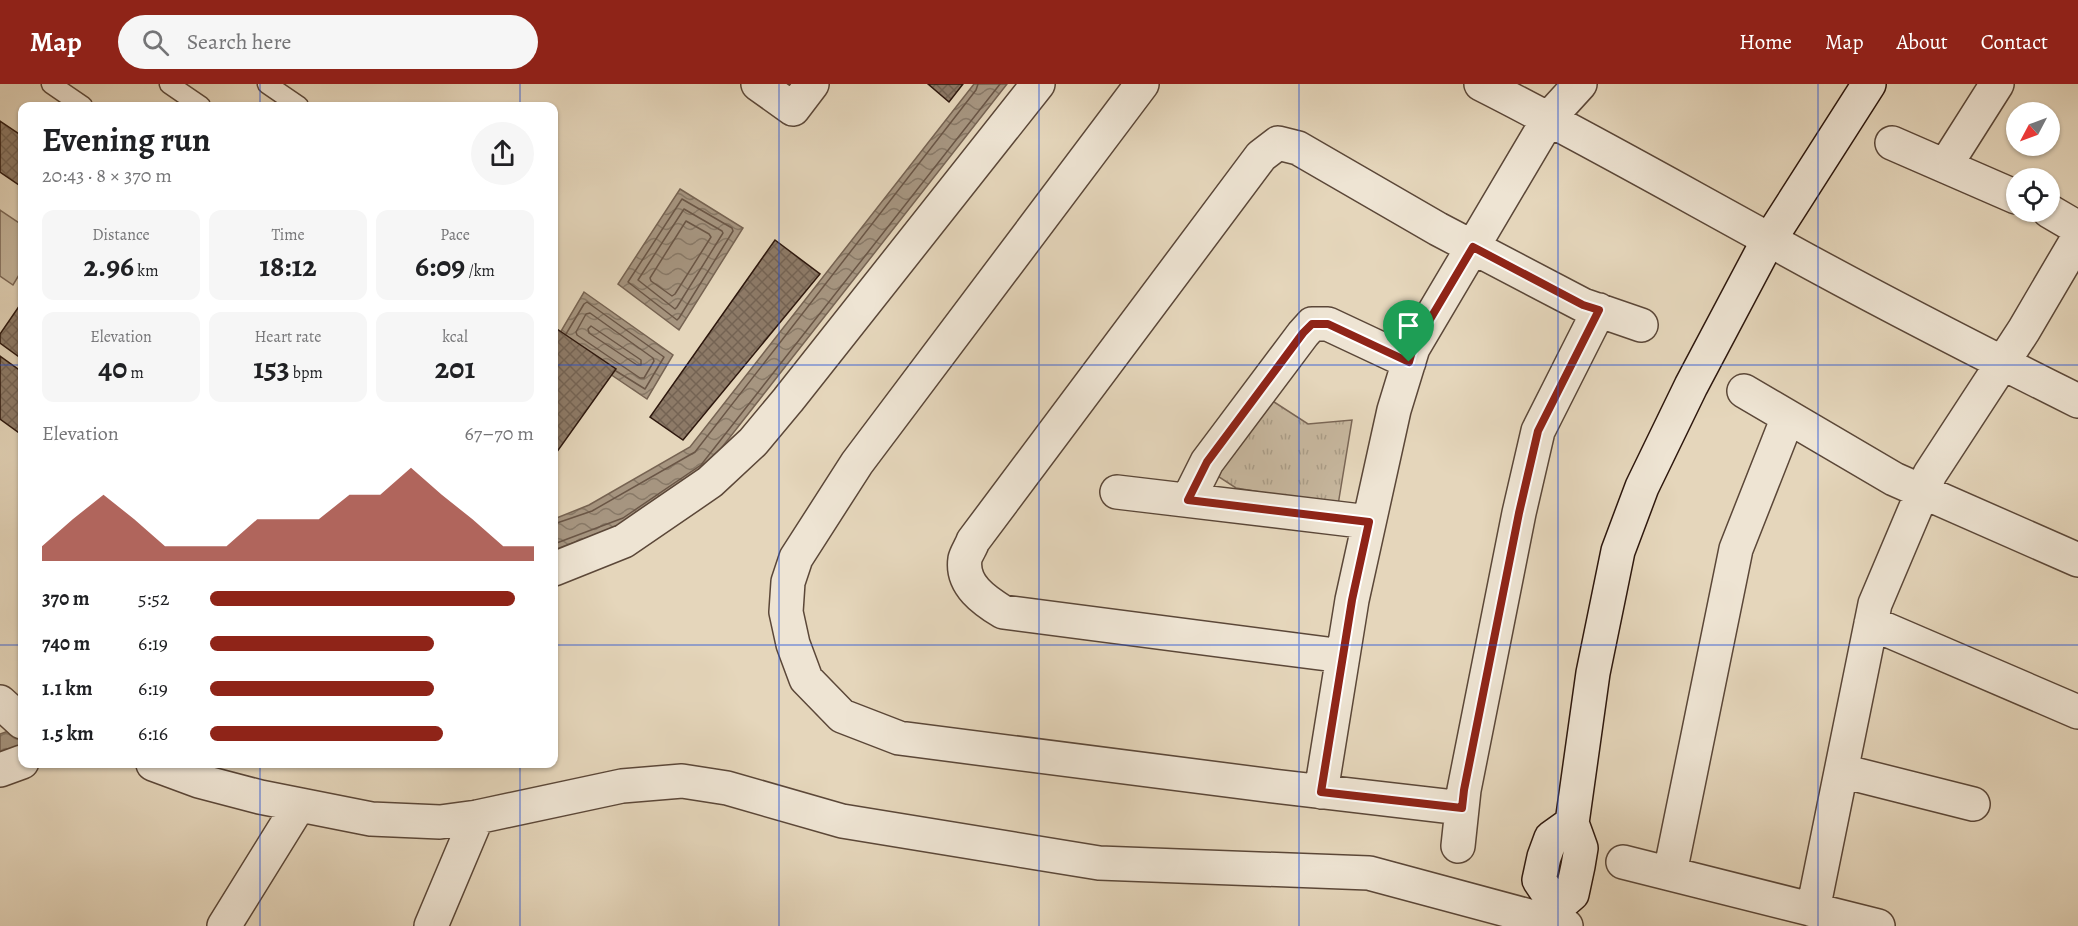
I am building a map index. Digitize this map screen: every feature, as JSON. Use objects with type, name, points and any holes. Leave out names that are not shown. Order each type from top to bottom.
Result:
[{"type":"street","points":[[758,84],[802,96]]},
{"type":"street","points":[[558,567],[624,541],[710,482],[753,442],[1038,84]]},
{"type":"street","points":[[1142,84],[857,464],[796,558],[788,582],[786,612],[793,644],[806,679],[842,716],[899,738],[1462,808]]},
{"type":"street","points":[[1481,84],[1549,118],[1769,240],[2002,364],[2078,401]]},
{"type":"street","points":[[1321,792],[1352,600],[1394,410],[1413,348],[1549,118],[1580,84]]},
{"type":"street","points":[[1557,920],[1539,880],[1551,838],[1572,823],[1593,673],[1618,551],[1642,487],[1769,240],[1869,84]]},
{"type":"street","points":[[1946,166],[1997,84]]},
{"type":"street","points":[[1343,656],[1003,612],[984,601],[973,588],[966,574],[965,559],[973,541],[1261,156],[1278,143],[1298,148],[1438,229],[1583,305],[1641,325]]},
{"type":"street","points":[[1892,143],[2006,193]]},
{"type":"street","points":[[2060,217],[2078,228]]},
{"type":"street","points":[[1813,910],[1875,604],[1930,474],[2002,364],[2078,238]]},
{"type":"street","points":[[1458,846],[1464,790],[1519,513],[1538,431],[1599,310]]},
{"type":"street","points":[[1188,500],[1207,462],[1312,324],[1328,324],[1409,362]]},
{"type":"street","points":[[1744,391],[1894,479],[2078,560]]},
{"type":"street","points":[[1670,873],[1736,549],[1788,417]]},
{"type":"street","points":[[1117,492],[1369,522]]},
{"type":"street","points":[[1871,623],[2078,712]]},
{"type":"street","points":[[0,702],[18,718]]},
{"type":"street","points":[[0,770],[18,763]]},
{"type":"street","points":[[164,768],[199,781],[299,805],[371,819],[440,822],[477,817],[622,786],[682,781],[727,788],[842,821],[1099,862],[1369,873],[1557,920]]},
{"type":"street","points":[[1842,771],[1972,804]]},
{"type":"street","points":[[224,926],[299,805]]},
{"type":"street","points":[[431,926],[477,817]]},
{"type":"street","points":[[1623,862],[1878,926]]},
{"type":"lane","points":[[51,84],[77,102]]},
{"type":"lane","points":[[169,84],[195,102]]},
{"type":"lane","points":[[266,84],[274,102]]},
{"type":"lane","points":[[266,84],[293,102]]},
{"type":"green space","points":[[0,210],[18,222],[18,277],[13,285],[0,276]]},
{"type":"green space","points":[[1271,400],[1308,424],[1352,420],[1338,505],[1236,488],[1219,477],[1222,465]]},
{"type":"water","points":[[974,84],[1007,84],[705,469],[626,523],[558,548],[558,517],[589,505],[690,447]]},
{"type":"water","points":[[680,189],[743,228],[679,330],[618,284]]},
{"type":"water","points":[[584,292],[673,355],[647,399],[558,339]]},
{"type":"water","points":[[18,727],[18,748],[0,755],[0,734]]},
{"type":"building","points":[[928,84],[963,84],[949,102]]},
{"type":"building","points":[[0,121],[18,133],[18,184],[0,172]]},
{"type":"building","points":[[775,240],[820,274],[683,440],[650,417]]},
{"type":"building","points":[[18,308],[18,356],[0,343],[0,334]]},
{"type":"building","points":[[558,330],[616,369],[558,450]]},
{"type":"building","points":[[0,356],[18,369],[18,432],[0,419]]},
{"type":"route","points":[[1473,247],[1583,305],[1599,310],[1538,431],[1519,513],[1462,808],[1321,792],[1352,600],[1369,522],[1188,500],[1207,462],[1312,324],[1328,324],[1409,362],[1413,348],[1473,247]]}]
